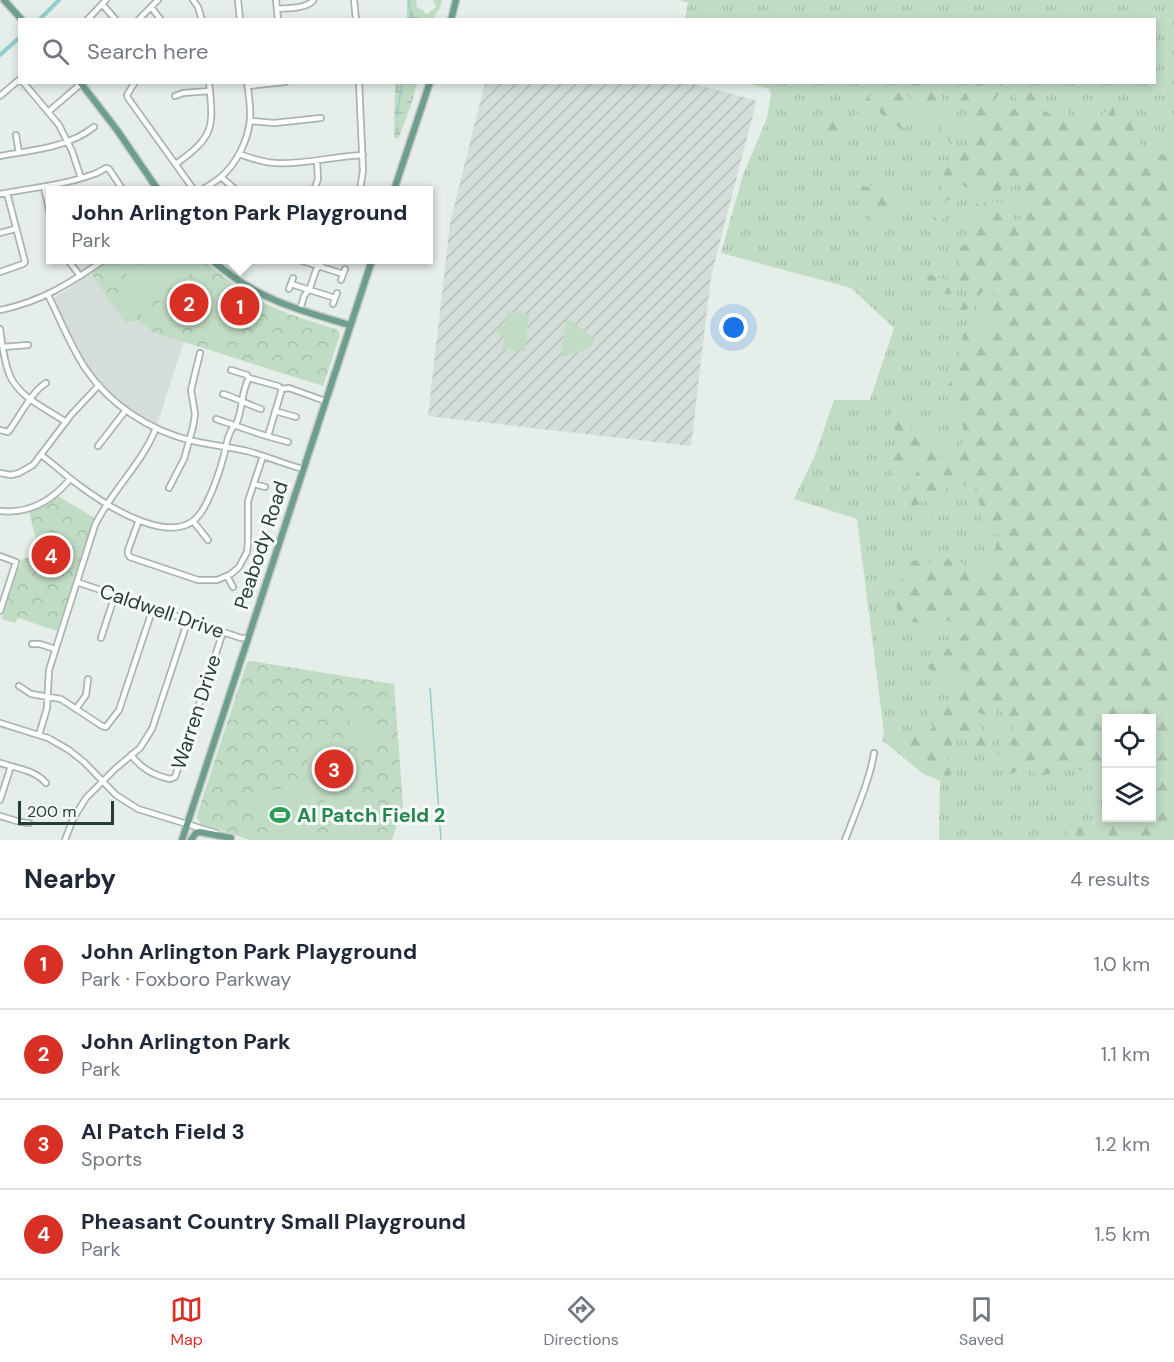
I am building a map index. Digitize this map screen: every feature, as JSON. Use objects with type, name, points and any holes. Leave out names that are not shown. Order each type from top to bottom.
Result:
[{"type":"main road","points":[[4,0],[20,18]]},
{"type":"main road","points":[[452,18],[456,0]]},
{"type":"main road","points":[[82,84],[155,186]]},
{"type":"main road","points":[[395,186],[429,84]]},
{"type":"main road","points":[[217,264],[235,278],[269,298],[350,325]]},
{"type":"main road","name":"Peabody Road","points":[[182,840],[371,264]]},
{"type":"main road","points":[[191,840],[196,833],[200,832],[231,838]]},
{"type":"street","points":[[140,18],[158,0]]},
{"type":"street","points":[[194,0],[201,18]]},
{"type":"street","points":[[238,0],[240,18]]},
{"type":"street","points":[[276,0],[278,18]]},
{"type":"street","points":[[354,0],[356,18]]},
{"type":"street","points":[[277,9],[306,6],[313,1]]},
{"type":"street","points":[[89,18],[104,2],[115,18]]},
{"type":"street","points":[[151,7],[159,18]]},
{"type":"street","points":[[0,96],[18,80]]},
{"type":"street","points":[[25,84],[59,125],[81,178]]},
{"type":"street","points":[[48,112],[80,84]]},
{"type":"street","points":[[133,84],[128,90],[128,98],[191,186]]},
{"type":"street","points":[[176,164],[195,149],[207,133],[212,115],[209,84]]},
{"type":"street","points":[[208,186],[221,177],[233,164],[245,141],[250,121],[248,84]]},
{"type":"street","points":[[359,84],[363,155],[361,186]]},
{"type":"street","points":[[175,96],[210,90]]},
{"type":"street","points":[[250,121],[274,123],[321,118]]},
{"type":"street","points":[[0,156],[52,147],[68,142],[94,127]]},
{"type":"street","points":[[16,135],[19,153]]},
{"type":"street","points":[[239,154],[279,164],[363,155]]},
{"type":"street","points":[[315,186],[318,179],[317,161]]},
{"type":"street","points":[[48,186],[96,174],[107,168],[121,186]]},
{"type":"street","points":[[221,177],[231,186]]},
{"type":"street","points":[[0,194],[44,187],[46,196]]},
{"type":"street","points":[[0,272],[25,262],[7,193]]},
{"type":"street","points":[[0,233],[15,229]]},
{"type":"street","points":[[71,264],[80,276]]},
{"type":"street","points":[[0,310],[48,295],[98,264]]},
{"type":"street","points":[[311,264],[343,274]]},
{"type":"street","points":[[300,309],[319,266]]},
{"type":"street","points":[[293,278],[290,286],[335,299]]},
{"type":"street","points":[[48,295],[79,358],[99,385],[126,410],[156,428],[190,440],[246,451],[303,469]]},
{"type":"street","points":[[0,329],[9,375],[18,388],[66,422]]},
{"type":"street","points":[[3,347],[28,345]]},
{"type":"street","points":[[169,488],[184,459],[195,420],[191,390],[200,353]]},
{"type":"street","points":[[231,370],[282,389],[289,388],[326,401]]},
{"type":"street","points":[[41,455],[70,479],[139,520],[159,527],[180,527],[193,521],[203,510],[242,407],[242,397],[249,378]]},
{"type":"street","points":[[0,430],[8,432],[31,399],[46,383]]},
{"type":"street","points":[[0,473],[11,475],[33,465],[66,422],[99,385]]},
{"type":"street","points":[[268,436],[282,389]]},
{"type":"street","points":[[223,394],[261,409]]},
{"type":"street","points":[[98,446],[126,410]]},
{"type":"street","points":[[275,411],[296,417]]},
{"type":"street","points":[[216,419],[288,442]]},
{"type":"street","points":[[39,735],[45,714],[49,670],[95,525],[144,453],[156,428]]},
{"type":"street","points":[[139,520],[128,551],[130,557],[198,580],[212,580],[227,576],[239,567],[247,552],[248,507],[263,456]]},
{"type":"street","points":[[0,511],[16,512],[42,504],[56,494],[70,479]]},
{"type":"street","points":[[254,484],[265,488]]},
{"type":"street","points":[[193,521],[208,540]]},
{"type":"street","points":[[0,556],[16,562],[0,611]]},
{"type":"street","points":[[227,576],[232,587]]},
{"type":"street","name":"Caldwell Drive","points":[[77,582],[241,638],[248,638]]},
{"type":"street","points":[[102,638],[115,595]]},
{"type":"street","points":[[19,686],[31,694],[61,699],[106,728],[119,710],[153,608]]},
{"type":"street","points":[[65,840],[78,809],[86,798],[115,768],[132,755],[152,729],[188,620]]},
{"type":"street","name":"Warren Drive","points":[[132,755],[144,769],[151,773],[170,779],[175,777],[223,632]]},
{"type":"street","points":[[32,644],[56,649]]},
{"type":"street","points":[[76,709],[86,694],[88,679]]},
{"type":"street","points":[[0,723],[39,735],[69,750],[116,795],[138,809],[238,840]]},
{"type":"street","points":[[845,840],[873,762],[874,753]]},
{"type":"street","points":[[0,763],[32,773],[41,777],[46,783]]},
{"type":"street","points":[[0,800],[11,766]]},
{"type":"street","points":[[0,816],[29,824]]},
{"type":"shaded area","points":[[485,84],[694,84],[755,100],[711,276],[691,446],[428,416],[450,223]]},
{"type":"shaded area","points":[[90,273],[132,321],[144,323],[155,333],[184,341],[157,425],[117,398],[96,377],[78,351],[54,300],[55,297]]},
{"type":"green space","points":[[407,0],[416,0],[417,8],[428,14],[436,7],[433,0],[442,0],[434,18],[407,18]]},
{"type":"green space","points":[[680,0],[1174,0],[1174,840],[939,840],[940,781],[924,774],[882,740],[884,733],[857,519],[794,499],[815,455],[834,400],[870,400],[894,328],[851,288],[721,253],[743,175],[767,118],[771,95],[769,89],[751,84],[1156,84],[1156,18],[685,18],[688,3]]},
{"type":"green space","points":[[395,84],[417,84],[399,137],[396,139],[394,136]]},
{"type":"green space","points":[[914,84],[939,84],[942,98],[947,105],[942,112],[957,136],[951,144],[936,119],[922,118],[918,105],[899,109],[910,123],[902,130],[864,101],[874,94],[889,109],[894,92],[916,99],[905,87]]},
{"type":"green space","points":[[972,84],[983,84],[981,90],[991,84],[998,84],[1000,91],[995,100],[1006,113],[1021,106],[1015,97],[1021,84],[1024,84],[1038,95],[1034,104],[1055,117],[1054,103],[1065,107],[1074,123],[1087,125],[1113,106],[1117,121],[1129,121],[1138,132],[1139,144],[1164,155],[1164,145],[1174,141],[1174,840],[1067,840],[1066,834],[1073,821],[1102,822],[1132,831],[1142,822],[1156,822],[1156,714],[1102,714],[1102,779],[1094,778],[1079,769],[1059,770],[1040,777],[1025,767],[1011,774],[1001,766],[1005,762],[1006,754],[997,754],[998,743],[1002,740],[1004,731],[1015,729],[1005,720],[1014,705],[998,708],[994,717],[978,713],[971,716],[987,734],[988,744],[978,754],[966,735],[953,728],[951,750],[945,764],[952,770],[948,783],[921,771],[882,740],[894,733],[925,734],[933,727],[928,719],[929,704],[951,701],[947,690],[965,669],[934,673],[927,667],[968,631],[945,619],[928,629],[919,623],[898,619],[896,600],[902,578],[894,558],[907,549],[912,561],[927,559],[935,572],[950,557],[962,563],[969,577],[984,569],[991,559],[996,542],[1004,536],[991,533],[989,524],[980,518],[978,489],[957,482],[945,489],[944,507],[933,516],[927,500],[911,509],[910,481],[919,470],[913,464],[894,475],[883,462],[887,449],[896,445],[901,435],[893,428],[888,417],[896,406],[913,430],[924,428],[937,445],[938,458],[962,446],[963,426],[955,423],[955,410],[944,391],[958,372],[963,333],[987,332],[988,316],[973,316],[978,304],[988,306],[1002,297],[984,290],[966,310],[951,310],[935,302],[968,301],[965,288],[954,283],[950,295],[925,288],[925,273],[947,280],[952,267],[958,273],[962,268],[955,256],[952,239],[962,246],[972,242],[970,227],[980,225],[962,210],[976,202],[983,210],[984,200],[1010,204],[1013,223],[1027,215],[1018,207],[1024,195],[1021,185],[1009,176],[995,199],[955,180],[957,192],[942,205],[945,217],[939,223],[934,220],[933,198],[941,195],[943,182],[933,173],[947,164],[953,168],[956,156],[961,149],[967,154],[978,147],[970,134],[968,116],[975,117],[979,109],[973,104],[955,106]]},
{"type":"green space","points":[[859,113],[864,123],[827,133],[826,122]]},
{"type":"green space","points":[[886,179],[895,182],[887,197],[900,203],[897,214],[882,207],[883,227],[873,227],[868,204],[859,199],[857,180],[867,188]]},
{"type":"green space","points":[[104,264],[208,264],[236,286],[264,303],[338,330],[340,335],[323,386],[155,333],[138,321],[125,323],[91,273]]},
{"type":"green space","points":[[139,264],[204,264],[163,293],[158,292]]},
{"type":"green space","points":[[135,267],[153,293],[127,313],[121,301],[120,288],[129,271]]},
{"type":"green space","points":[[170,296],[189,323],[176,329],[157,328],[141,314]]},
{"type":"green space","points":[[217,300],[238,327],[232,331],[213,333],[201,328],[191,318]]},
{"type":"green space","points":[[507,312],[529,314],[525,351],[503,350],[504,338],[496,332],[498,328],[505,325]]},
{"type":"green space","points":[[566,318],[595,341],[584,350],[561,358]]},
{"type":"green space","points":[[58,496],[96,519],[91,526],[57,631],[18,618],[15,623],[1,619],[17,570],[21,565],[20,561],[39,552],[29,512]]},
{"type":"green space","points":[[247,662],[394,684],[403,805],[392,840],[250,840],[201,824],[197,819]]},
{"type":"green space","points":[[354,693],[380,741],[365,749],[339,701]]},
{"type":"green space","points":[[305,741],[327,743],[344,751],[357,765],[363,786],[326,791],[319,795],[310,795],[306,787],[307,798],[303,798],[307,839],[286,836],[268,828],[256,814],[250,793],[291,788],[286,785],[311,785]]},
{"type":"green space","points":[[378,798],[376,820],[365,840],[331,840],[328,820],[320,821],[325,799],[335,801],[335,803]]},
{"type":"waterway","points":[[41,18],[59,0]]},
{"type":"waterway","points":[[409,0],[411,18]]},
{"type":"waterway","points":[[0,55],[18,39]]},
{"type":"waterway","points":[[397,116],[402,84]]},
{"type":"waterway","points":[[430,688],[441,840]]},
{"type":"place","name":"John Arlington Park","points":[[189,303]]},
{"type":"place","name":"John Arlington Park Playground","points":[[240,306]]},
{"type":"place","name":"Pheasant Country Small Playground","points":[[51,555]]},
{"type":"place","name":"Al Patch Field 3","points":[[334,769]]},
{"type":"place","name":"Al Patch Field 2","points":[[280,815]]}]
